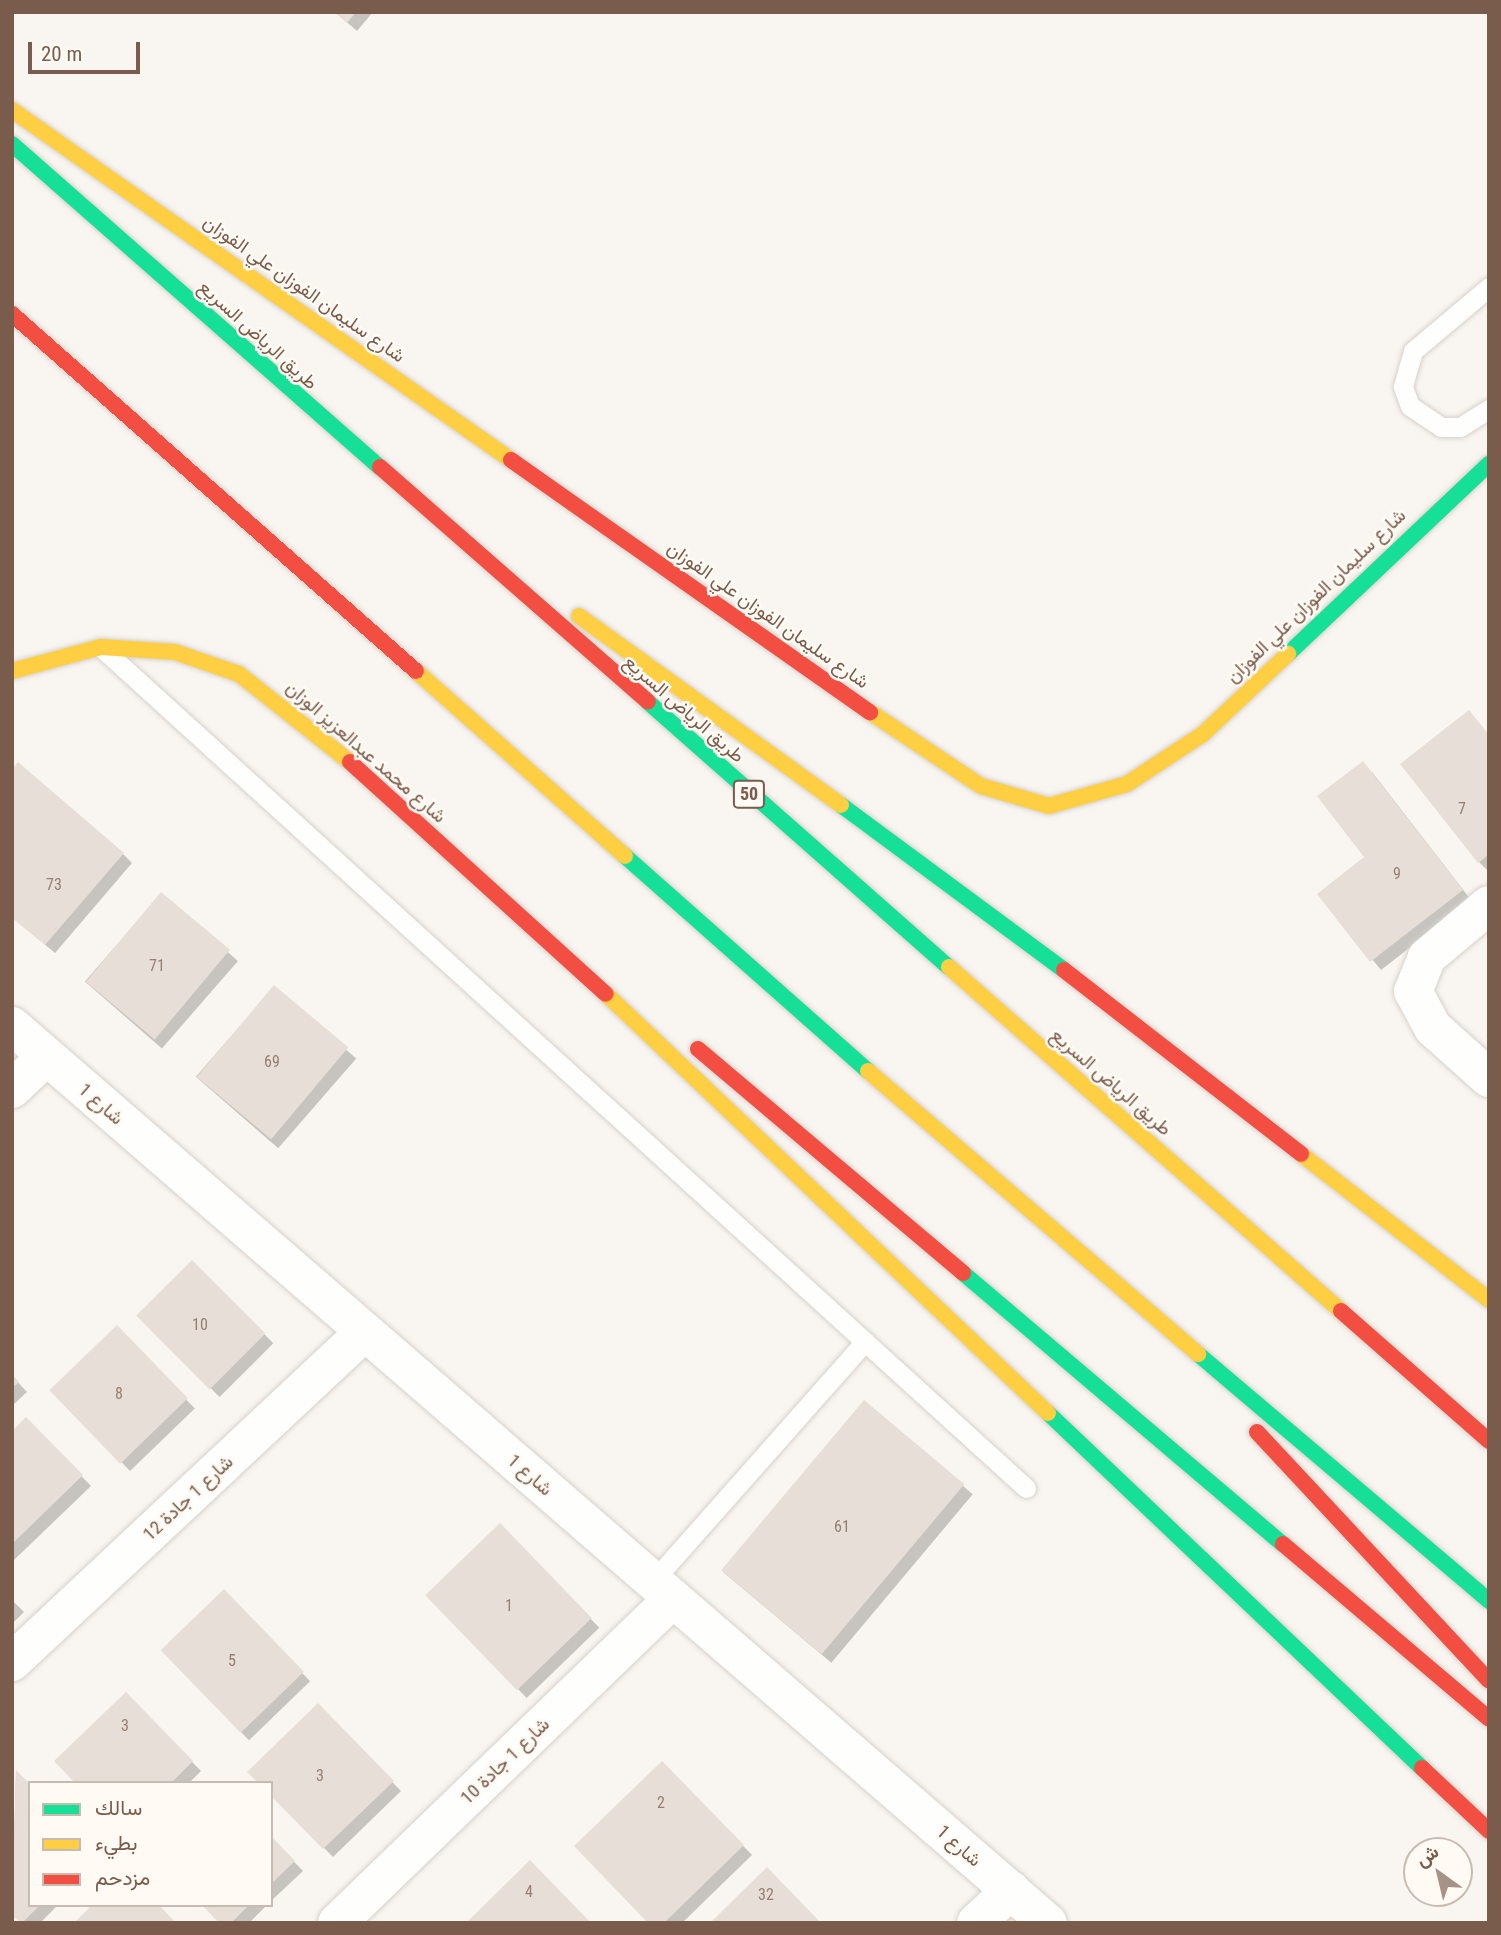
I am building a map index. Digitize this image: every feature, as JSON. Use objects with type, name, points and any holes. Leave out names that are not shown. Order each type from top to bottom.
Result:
[{"type":"main road","name":"شارع سليمان الفوزان علي الفوزان","points":[[12,110],[890,726],[981,786],[1049,806],[1127,784],[1203,734],[1489,464]]},
{"type":"main road","name":"طريق الرياض السريع","points":[[12,144],[389,479],[1489,1441]]},
{"type":"main road","points":[[12,314],[959,1152],[1489,1601]]},
{"type":"main road","points":[[389,479],[972,899],[1489,1300]]},
{"type":"main road","name":"شارع محمد عبدالعزيز الوزان","points":[[12,671],[101,647],[175,652],[239,674],[306,722],[606,994]]},
{"type":"main road","points":[[606,994],[698,1049],[1489,1719]]},
{"type":"main road","points":[[606,994],[1489,1831]]},
{"type":"main road","points":[[959,1152],[1248,1422],[1489,1681]]},
{"type":"street","points":[[1489,905],[1427,957],[1413,991],[1433,1028],[1489,1078]]},
{"type":"street","name":"شارع 1","points":[[12,1026],[1048,1923]]},
{"type":"street","points":[[12,1089],[46,1057]]},
{"type":"street","name":"شارع 1 جادة 12","points":[[12,1662],[364,1333]]},
{"type":"street","name":"شارع 1 جادة 10","points":[[337,1923],[663,1590]]},
{"type":"street","points":[[976,1923],[1011,1891]]},
{"type":"lane","points":[[1489,287],[1413,351],[1403,387],[1410,406],[1441,427],[1460,427],[1489,409]]},
{"type":"lane","points":[[101,647],[1026,1488]]},
{"type":"lane","points":[[663,1590],[865,1341]]},
{"type":"building","points":[[334,12],[356,12],[347,23]]},
{"type":"building","points":[[1469,710],[1489,735],[1489,854],[1478,863],[1400,764]]},
{"type":"building","points":[[1363,761],[1463,890],[1370,962],[1317,894],[1364,857],[1317,796]]},
{"type":"building","points":[[18,762],[124,853],[45,945],[12,918],[12,769]]},
{"type":"building","points":[[161,892],[230,950],[155,1039],[86,982]]},
{"type":"building","points":[[274,985],[348,1047],[271,1139],[197,1077]]},
{"type":"building","points":[[192,1260],[266,1334],[210,1389],[136,1316]]},
{"type":"building","points":[[117,1325],[188,1398],[120,1464],[49,1390]]},
{"type":"building","points":[[12,1374],[19,1382],[12,1388]]},
{"type":"building","points":[[864,1400],[964,1484],[822,1654],[721,1570]]},
{"type":"building","points":[[26,1417],[83,1475],[12,1544],[12,1431]]},
{"type":"building","points":[[500,1523],[592,1618],[517,1690],[425,1595]]},
{"type":"building","points":[[224,1589],[304,1672],[241,1733],[161,1650]]},
{"type":"building","points":[[126,1692],[193,1761],[173,1781],[73,1781],[54,1761]]},
{"type":"building","points":[[318,1703],[394,1781],[323,1849],[273,1798],[273,1781],[256,1781],[247,1772]]},
{"type":"building","points":[[662,1761],[744,1845],[664,1923],[648,1923],[574,1846]]},
{"type":"building","points":[[16,1770],[28,1782],[28,1907],[38,1907],[22,1923],[12,1916]]},
{"type":"building","points":[[273,1838],[295,1861],[273,1882]]},
{"type":"building","points":[[530,1860],[591,1923],[466,1923]]},
{"type":"building","points":[[767,1867],[821,1923],[710,1923]]},
{"type":"building","points":[[90,1907],[161,1907],[176,1923],[74,1923]]},
{"type":"building","points":[[204,1907],[247,1907],[231,1923],[219,1923]]},
{"type":"traffic: fast","points":[[12,144],[380,467]]},
{"type":"traffic: fast","points":[[1288,654],[1489,464]]},
{"type":"traffic: fast","points":[[648,702],[949,967]]},
{"type":"traffic: fast","points":[[841,805],[1064,970]]},
{"type":"traffic: fast","points":[[625,856],[868,1071]]},
{"type":"traffic: fast","points":[[963,1273],[1283,1544]]},
{"type":"traffic: fast","points":[[1198,1354],[1489,1601]]},
{"type":"traffic: fast","points":[[1048,1413],[1422,1768]]},
{"type":"traffic: slow","points":[[12,110],[511,460]]},
{"type":"traffic: slow","points":[[579,616],[841,805]]},
{"type":"traffic: slow","points":[[12,671],[101,647],[175,652],[239,674],[350,762]]},
{"type":"traffic: slow","points":[[870,712],[981,786],[1049,806],[1127,784],[1203,734],[1288,654]]},
{"type":"traffic: slow","points":[[416,671],[625,856]]},
{"type":"traffic: slow","points":[[949,967],[1341,1311]]},
{"type":"traffic: slow","points":[[606,994],[1048,1413]]},
{"type":"traffic: slow","points":[[868,1071],[1198,1354]]},
{"type":"traffic: slow","points":[[1301,1154],[1489,1300]]},
{"type":"traffic: jam","points":[[12,314],[416,671]]},
{"type":"traffic: jam","points":[[511,460],[870,712]]},
{"type":"traffic: jam","points":[[380,467],[648,702]]},
{"type":"traffic: jam","points":[[350,762],[606,994]]},
{"type":"traffic: jam","points":[[1064,970],[1301,1154]]},
{"type":"traffic: jam","points":[[698,1049],[963,1273]]},
{"type":"traffic: jam","points":[[1341,1311],[1489,1441]]},
{"type":"traffic: jam","points":[[1257,1432],[1489,1681]]},
{"type":"traffic: jam","points":[[1283,1544],[1489,1719]]},
{"type":"traffic: jam","points":[[1422,1768],[1489,1831]]}]
